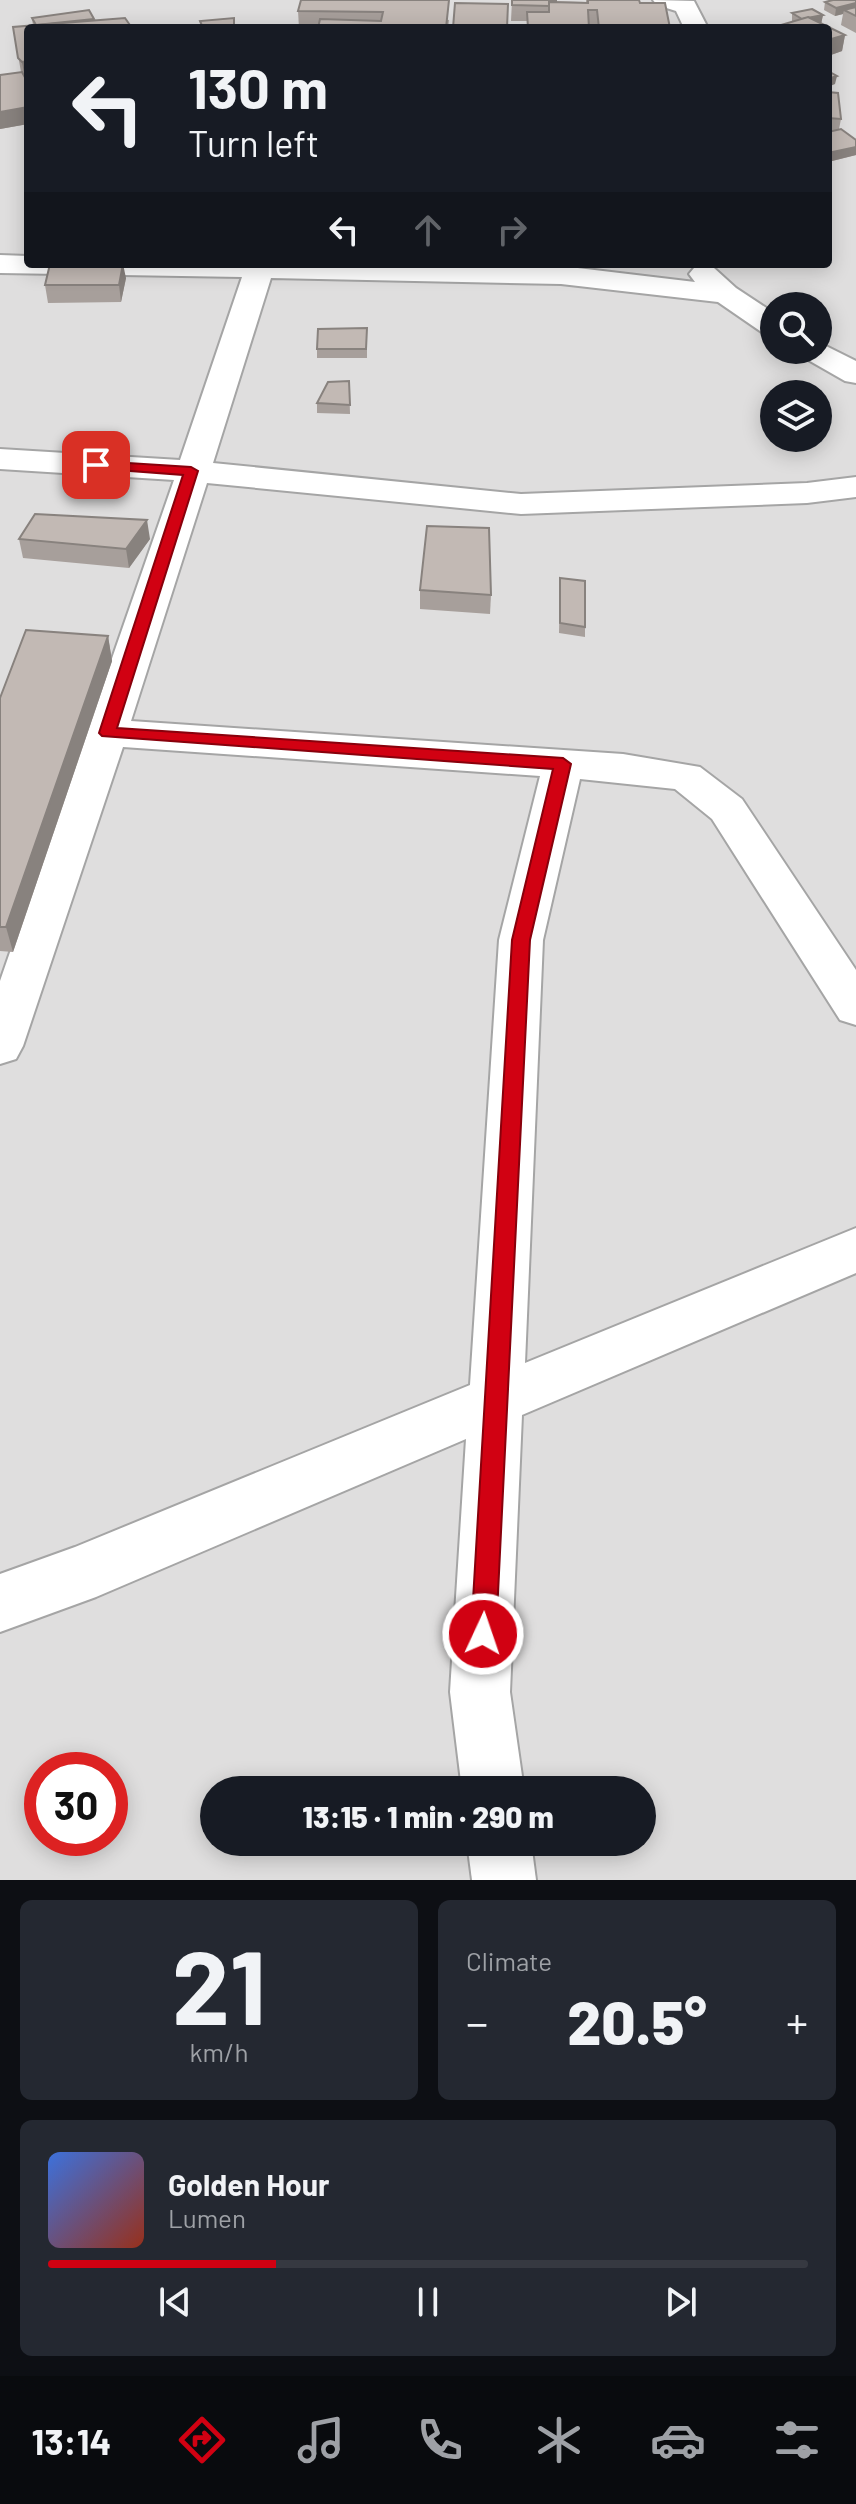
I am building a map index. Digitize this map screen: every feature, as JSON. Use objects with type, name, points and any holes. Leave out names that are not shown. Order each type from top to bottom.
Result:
[{"type":"street","points":[[665,0],[686,6],[694,24]]},
{"type":"street","points":[[0,264],[24,264]]},
{"type":"street","points":[[0,1046],[108,733],[260,268]]},
{"type":"street","points":[[298,268],[561,275],[726,294]]},
{"type":"street","points":[[698,268],[726,294],[760,317]]},
{"type":"street","points":[[832,360],[856,374]]},
{"type":"street","points":[[0,459],[191,471],[521,504],[807,493],[856,487]]},
{"type":"street","points":[[108,733],[563,764],[686,777],[727,809],[856,1007]]},
{"type":"street","points":[[491,1776],[480,1692],[521,940],[563,764]]},
{"type":"street","points":[[0,1603],[75,1576],[856,1250]]},
{"type":"street","points":[[501,1856],[504,1880]]},
{"type":"shaded area","points":[[0,0],[856,0],[856,1880],[0,1880]]},
{"type":"building","points":[[301,0],[449,0],[446,24],[319,24],[320,19],[381,21],[383,12],[298,11]]},
{"type":"building","points":[[512,0],[556,2],[549,2],[549,6],[512,5]]},
{"type":"building","points":[[588,0],[639,0],[640,3],[665,3],[669,24],[599,24],[597,10],[588,10],[589,24],[528,24],[527,12],[549,12],[549,2],[588,3]]},
{"type":"building","points":[[856,0],[856,3],[836,8],[825,2]]},
{"type":"building","points":[[455,3],[508,4],[507,24],[453,24]]},
{"type":"building","points":[[856,7],[856,16],[844,10]]},
{"type":"building","points":[[812,9],[823,15],[802,19],[792,13]]},
{"type":"building","points":[[89,10],[94,19],[35,24],[32,18]]},
{"type":"building","points":[[808,17],[822,24],[784,24]]},
{"type":"building","points":[[125,18],[129,24],[50,24]]},
{"type":"building","points":[[234,18],[234,24],[201,24],[200,21]]},
{"type":"building","points":[[24,26],[24,62],[18,58],[13,27]]},
{"type":"building","points":[[832,29],[845,35],[832,39]]},
{"type":"building","points":[[22,72],[24,108],[0,112],[0,75]]},
{"type":"building","points":[[832,92],[838,93],[841,119],[832,118]]},
{"type":"building","points":[[841,129],[856,140],[856,147],[832,152],[832,131]]},
{"type":"building","points":[[49,268],[122,268],[119,285],[45,285]]},
{"type":"building","points":[[367,328],[366,349],[317,349],[318,329]]},
{"type":"building","points":[[349,381],[350,405],[317,403],[328,382]]},
{"type":"building","points":[[35,514],[147,520],[126,549],[19,539]]},
{"type":"building","points":[[427,526],[489,528],[491,595],[420,590]]},
{"type":"building","points":[[560,578],[585,581],[585,627],[560,623]]},
{"type":"building","points":[[26,630],[108,636],[6,927],[0,927],[0,698]]},
{"type":"route","points":[[96,465],[191,471],[108,733],[563,764],[521,940],[483,1634]]}]
